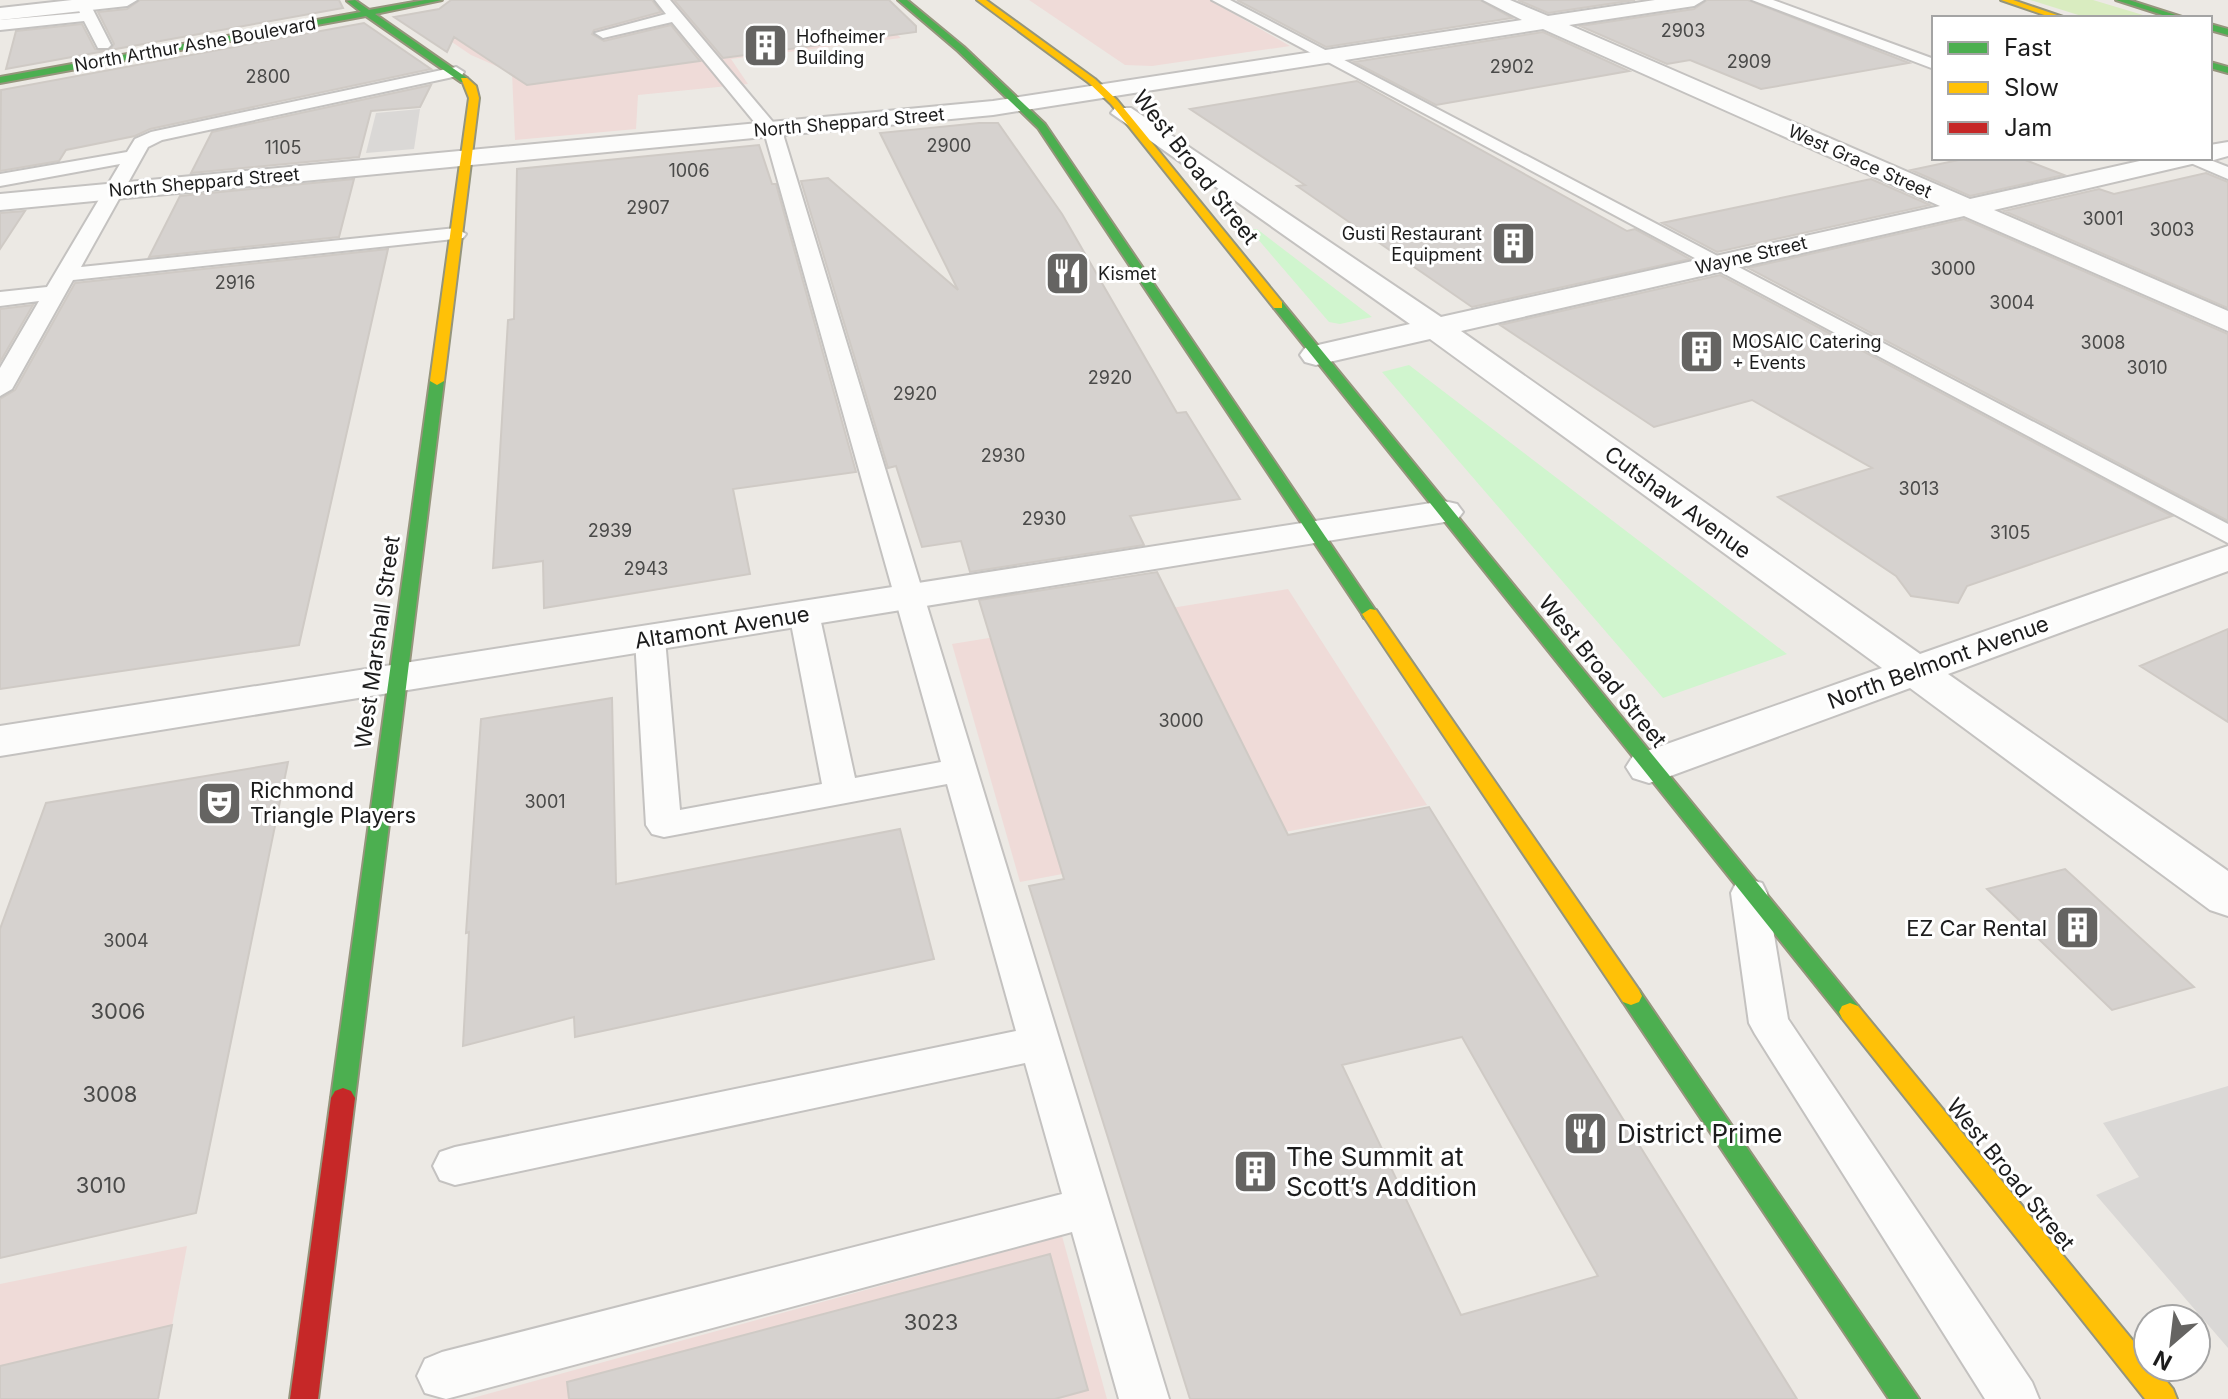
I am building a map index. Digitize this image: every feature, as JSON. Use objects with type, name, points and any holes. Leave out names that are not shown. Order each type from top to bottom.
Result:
[{"type":"main road","name":"North Arthur Ashe Boulevard","points":[[0,63],[359,5],[438,0]]},
{"type":"main road","points":[[902,0],[1042,126],[1905,1399]]},
{"type":"main road","name":"West Broad Street","points":[[981,0],[1114,103],[2163,1399]]},
{"type":"main road","points":[[2005,0],[2056,16]]},
{"type":"main road","points":[[2120,0],[2174,16]]},
{"type":"main road","name":"North Arthur Ashe Boulevard","points":[[0,80],[359,5]]},
{"type":"main road","name":"West Marshall Street","points":[[304,1399],[474,98],[471,86],[456,72],[359,5]]},
{"type":"street","points":[[0,14],[87,10],[127,0]]},
{"type":"street","name":"West Grace Street","points":[[1493,0],[2228,322]]},
{"type":"street","name":"North Sheppard Street","points":[[0,202],[1021,105],[1114,103],[1328,59],[1694,0]]},
{"type":"street","name":"Cutshaw Avenue","points":[[1114,103],[2228,897]]},
{"type":"street","name":"Wayne Street","points":[[1316,355],[1712,263],[2179,160]]},
{"type":"street","name":"Altamont Avenue","points":[[0,741],[1444,512]]},
{"type":"street","name":"North Belmont Avenue","points":[[1649,767],[2228,558]]},
{"type":"lane","points":[[662,0],[772,129],[1144,1399]]},
{"type":"lane","points":[[1219,0],[2228,535]]},
{"type":"lane","points":[[1759,0],[1932,63]]},
{"type":"lane","points":[[0,25],[87,10],[103,45]]},
{"type":"lane","points":[[603,33],[675,17]]},
{"type":"lane","points":[[0,389],[141,143],[157,136],[456,72]]},
{"type":"lane","points":[[0,180],[133,156]]},
{"type":"lane","points":[[2193,160],[2228,173]]},
{"type":"lane","points":[[0,299],[60,284],[456,234]]},
{"type":"lane","points":[[804,613],[841,792]]},
{"type":"lane","points":[[650,639],[664,825],[961,770]]},
{"type":"lane","points":[[1748,889],[1769,1023],[2014,1399]]},
{"type":"lane","points":[[455,1166],[1041,1043]]},
{"type":"lane","points":[[442,1376],[1089,1207]]},
{"type":"shaded area","points":[[500,0],[856,0],[901,38],[731,59],[748,84],[638,95],[636,129],[515,140],[512,73],[471,55],[415,17]]},
{"type":"shaded area","points":[[1029,0],[1210,0],[1290,46],[1152,66],[1125,65]]},
{"type":"shaded area","points":[[420,109],[414,149],[366,153],[376,113]]},
{"type":"shaded area","points":[[1288,589],[1427,805],[1020,882],[952,644]]},
{"type":"shaded area","points":[[2228,1086],[2228,1348],[2212,1329],[2212,1303],[2189,1303],[2096,1195],[2139,1177],[2103,1123]]},
{"type":"shaded area","points":[[1062,1236],[1107,1399],[469,1399]]},
{"type":"shaded area","points":[[187,1246],[158,1399],[0,1399],[0,1284]]},
{"type":"green space","points":[[2030,0],[2093,0],[2146,16],[2082,16]]},
{"type":"green space","points":[[1257,229],[1372,317],[1340,324],[1329,322],[1250,230]]},
{"type":"green space","points":[[1409,365],[1787,654],[1663,698],[1382,372]]},
{"type":"building","points":[[140,0],[339,0],[343,8],[110,50],[114,44],[98,12],[127,9]]},
{"type":"building","points":[[451,0],[652,0],[661,12],[594,30],[592,34],[604,41],[671,25],[700,61],[527,85],[454,37],[447,52],[394,17],[439,9]]},
{"type":"building","points":[[674,0],[889,0],[916,26],[916,32],[723,58]]},
{"type":"building","points":[[1237,0],[1480,0],[1512,18],[1326,47]]},
{"type":"building","points":[[1518,0],[1635,0],[1548,13]]},
{"type":"building","points":[[1707,0],[1748,0],[1909,63],[1761,89],[1690,60],[1667,64],[1580,26],[1694,9]]},
{"type":"building","points":[[364,23],[431,69],[150,129],[135,136],[66,150],[59,161],[0,171],[1,90]]},
{"type":"building","points":[[82,24],[95,49],[105,51],[6,69],[16,31]]},
{"type":"building","points":[[1543,32],[1629,71],[1436,105],[1354,62]]},
{"type":"building","points":[[1357,81],[1627,231],[1635,229],[1690,259],[1472,307],[1297,186],[1305,185],[1190,109]]},
{"type":"building","points":[[431,85],[420,107],[371,111],[359,157],[191,173],[212,132]]},
{"type":"building","points":[[998,123],[1062,214],[1177,413],[1186,412],[1240,499],[1130,516],[1144,545],[970,572],[961,541],[922,547],[896,466],[888,468],[801,181],[828,178],[958,290],[880,133]]},
{"type":"building","points":[[759,145],[772,184],[776,184],[856,472],[733,489],[750,574],[544,608],[543,561],[493,568],[508,320],[514,319],[517,169]]},
{"type":"building","points":[[1958,160],[2025,160],[2064,175],[1970,196],[1911,170]]},
{"type":"building","points":[[2206,173],[2228,182],[2228,308],[2004,211],[2099,189],[2114,194]]},
{"type":"building","points":[[354,179],[339,237],[149,257],[180,196]]},
{"type":"building","points":[[1871,179],[1930,205],[1717,252],[1662,223]]},
{"type":"building","points":[[25,211],[0,249],[0,213]]},
{"type":"building","points":[[1964,219],[2228,334],[2228,521],[1748,268]]},
{"type":"building","points":[[388,249],[299,645],[0,689],[0,399],[15,390],[75,283]]},
{"type":"building","points":[[1720,275],[2172,516],[1967,586],[1958,603],[1911,596],[1896,576],[1778,497],[1872,468],[1752,400],[1654,427],[1500,325]]},
{"type":"building","points":[[33,305],[0,362],[0,309]]},
{"type":"building","name":"The Summit at Scott’s Addition","points":[[1157,572],[1288,835],[1429,807],[1797,1399],[1190,1399],[1029,886],[1064,879],[979,600]],"holes":[[[1462,1037],[1598,1276],[1461,1315],[1342,1065]]]},
{"type":"building","points":[[2228,629],[2228,722],[2140,666]]},
{"type":"building","points":[[612,698],[616,884],[900,829],[934,959],[575,1037],[574,1017],[463,1046],[469,932],[466,933],[481,719]]},
{"type":"building","points":[[288,762],[196,1213],[0,1258],[0,929],[46,803]]},
{"type":"building","name":"EZ Car Rental","points":[[2065,869],[2194,987],[2112,1010],[1987,889]]},
{"type":"building","points":[[1050,1254],[1088,1390],[1055,1399],[569,1399],[567,1382]]},
{"type":"building","points":[[172,1325],[158,1399],[0,1399],[0,1366]]},
{"type":"traffic: fast","points":[[0,80],[438,0]]},
{"type":"traffic: fast","points":[[902,0],[961,49],[1042,126],[1370,614]]},
{"type":"traffic: fast","points":[[2120,0],[2174,16]]},
{"type":"traffic: fast","points":[[351,1],[464,80]]},
{"type":"traffic: fast","points":[[2212,28],[2228,32]]},
{"type":"traffic: fast","points":[[2212,66],[2228,70]]},
{"type":"traffic: fast","points":[[1278,305],[1850,1012]]},
{"type":"traffic: fast","points":[[343,1098],[437,381]]},
{"type":"traffic: fast","points":[[1631,996],[1905,1399]]},
{"type":"traffic: slow","points":[[981,0],[1092,81],[1114,102],[1278,305]]},
{"type":"traffic: slow","points":[[2005,0],[2056,16]]},
{"type":"traffic: slow","points":[[437,381],[474,98],[471,86],[464,80]]},
{"type":"traffic: slow","points":[[1370,614],[1631,996]]},
{"type":"traffic: slow","points":[[1850,1012],[2163,1399]]},
{"type":"traffic: jam","points":[[304,1399],[343,1098]]},
{"type":"place","name":"Hofheimer Building","points":[[765,46]]},
{"type":"place","name":"Gusti Restaurant Equipment","points":[[1513,243]]},
{"type":"place","name":"Kismet","points":[[1067,273]]},
{"type":"place","name":"MOSAIC Catering + Events","points":[[1701,351]]},
{"type":"place","name":"Richmond Triangle Players","points":[[219,803]]},
{"type":"place","name":"EZ Car Rental","points":[[2078,928]]},
{"type":"place","name":"District Prime","points":[[1586,1133]]},
{"type":"place","name":"The Summit at Scott’s Addition","points":[[1255,1171]]}]
